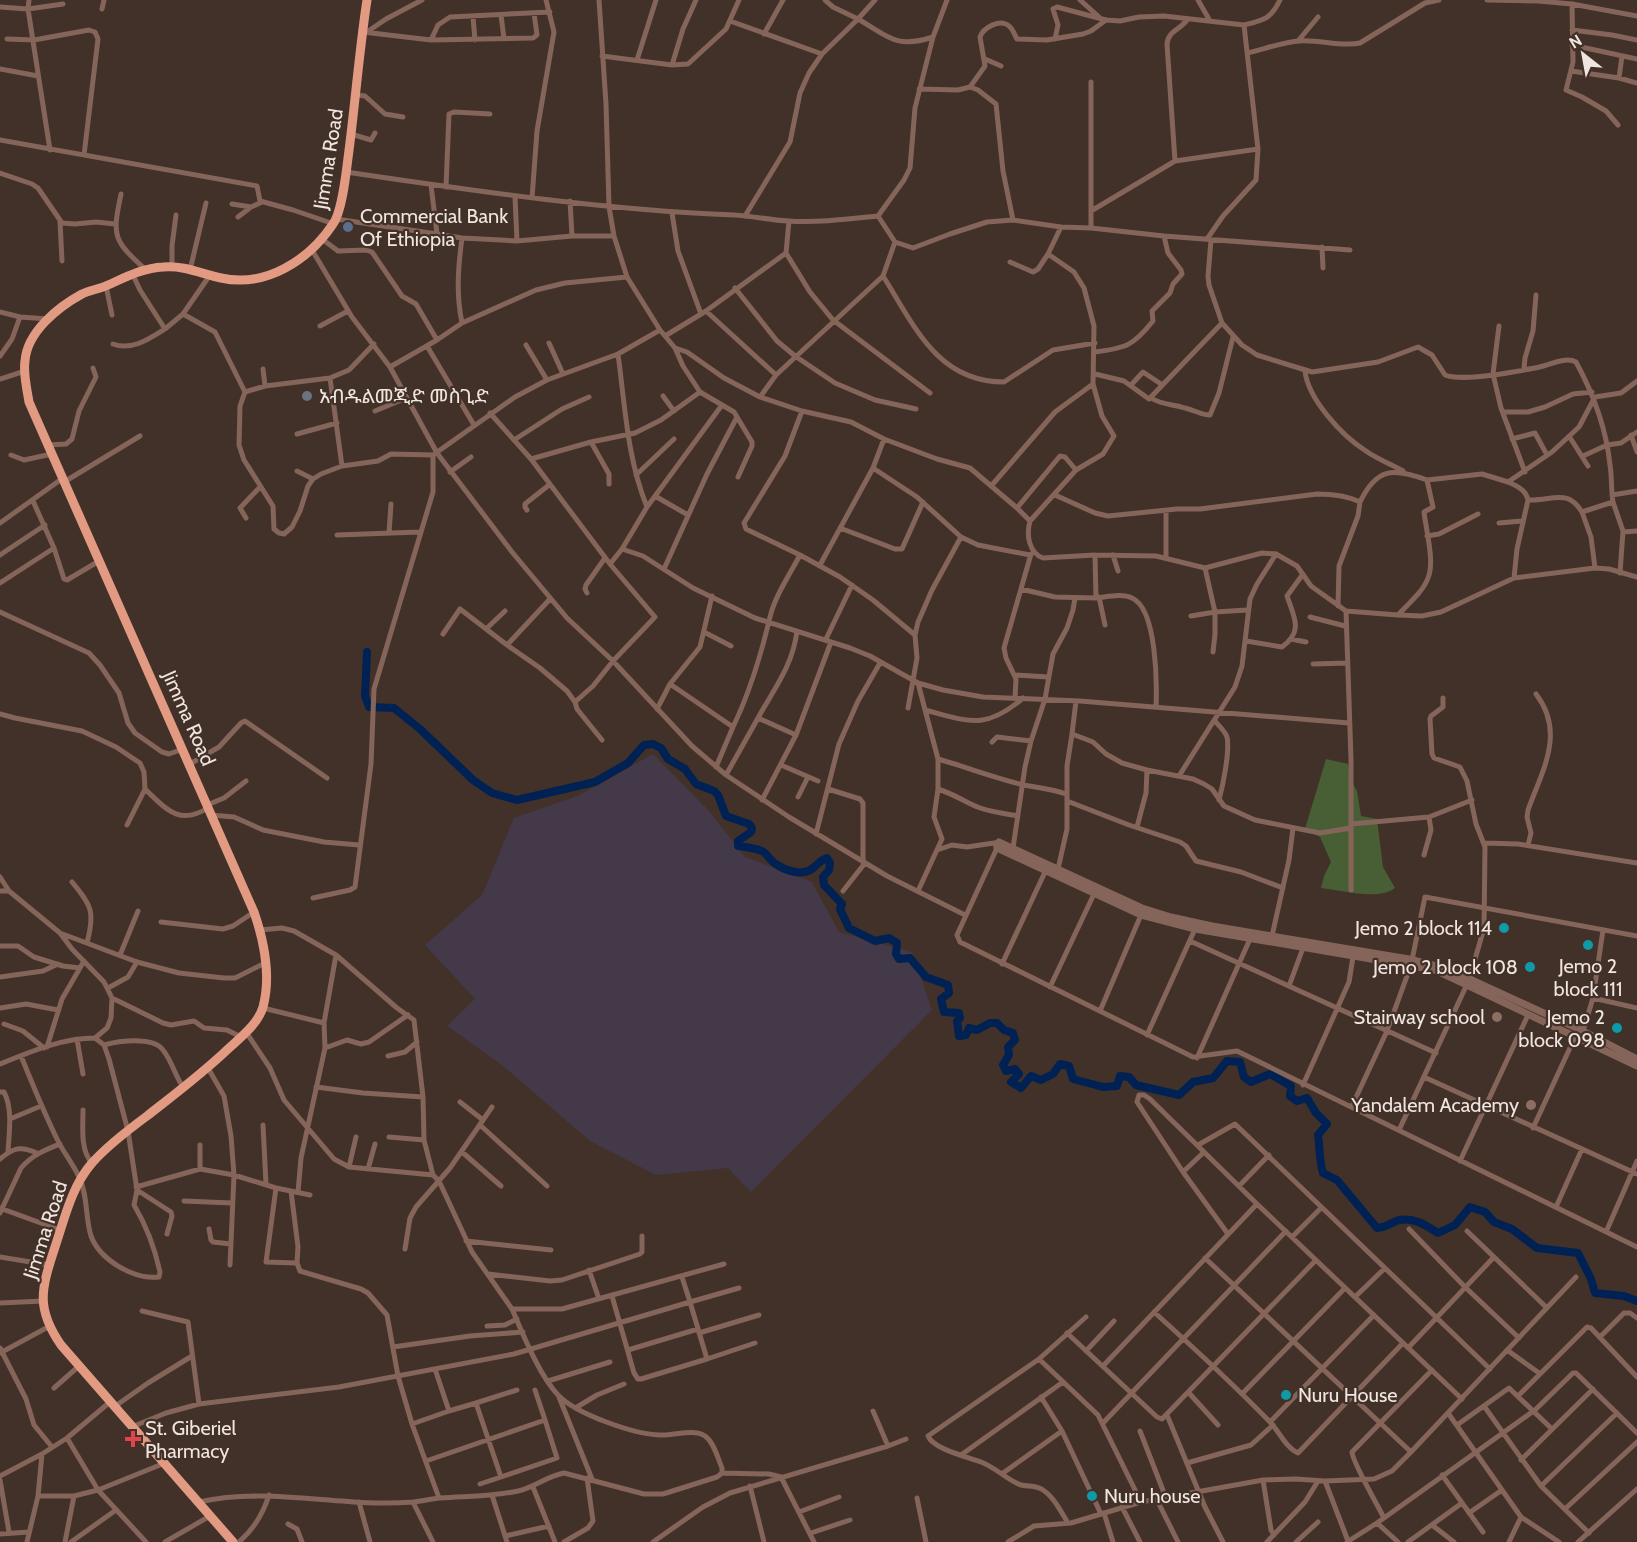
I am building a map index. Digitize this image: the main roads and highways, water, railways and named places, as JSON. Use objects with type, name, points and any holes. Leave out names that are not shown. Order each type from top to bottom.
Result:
[{"type":"highway","name":"Jimma Road","points":[[233,1542],[134,1426],[112,1405],[48,1327],[43,1301],[44,1281],[60,1230],[80,1179],[92,1163],[128,1131],[208,1068],[244,1035],[263,1008],[265,963],[260,930],[254,912],[29,402],[25,372],[27,353],[36,333],[48,320],[83,294],[132,273],[172,267],[232,279],[264,277],[298,262],[312,250],[335,221],[346,172],[368,0]]},
{"type":"waterway","points":[[367,652],[365,696],[369,707],[394,708],[420,729],[473,780],[492,793],[517,800],[595,782],[628,763],[644,745],[653,744],[661,748],[668,759],[685,769],[696,784],[714,791],[718,795],[726,816],[749,824],[752,828],[751,832],[738,841],[738,846],[762,851],[774,863],[796,872],[808,871],[827,858],[830,863],[829,870],[823,877],[824,885],[842,904],[840,909],[849,928],[875,941],[889,938],[897,943],[896,954],[899,959],[910,958],[926,977],[948,985],[949,993],[941,999],[944,1012],[959,1013],[960,1018],[957,1021],[959,1036],[966,1035],[969,1028],[977,1030],[990,1023],[997,1023],[1004,1030],[1013,1033],[1015,1040],[1008,1047],[1009,1055],[1003,1065],[1006,1071],[1015,1069],[1019,1074],[1011,1082],[1021,1088],[1031,1076],[1041,1080],[1053,1074],[1060,1064],[1069,1066],[1073,1079],[1103,1087],[1117,1086],[1120,1076],[1129,1077],[1136,1085],[1179,1095],[1193,1082],[1213,1078],[1227,1061],[1240,1062],[1244,1077],[1251,1082],[1270,1074],[1291,1086],[1290,1096],[1297,1101],[1307,1098],[1316,1113],[1327,1124],[1318,1135],[1323,1173],[1337,1180],[1377,1228],[1405,1219],[1420,1223],[1438,1233],[1455,1225],[1470,1207],[1485,1212],[1494,1222],[1512,1229],[1537,1248],[1578,1253],[1595,1293],[1624,1296],[1637,1301]]},
{"type":"place","name":"Commercial Bank Of Ethiopia","points":[[348,227]]},
{"type":"place","name":"አብዱልመጂድ መስጊድ","points":[[307,396]]},
{"type":"place","name":"Jemo 2 block 114","points":[[1504,928]]},
{"type":"place","name":"Jemo 2 block 111","points":[[1588,945]]},
{"type":"place","name":"Jemo 2 block 108","points":[[1530,967]]},
{"type":"place","name":"Stairway school","points":[[1497,1017]]},
{"type":"place","name":"Jemo 2 block 098","points":[[1617,1028]]},
{"type":"place","name":"Yandalem Academy","points":[[1531,1105]]},
{"type":"place","name":"Nuru House","points":[[1286,1395]]},
{"type":"place","name":"St. Giberiel Pharmacy","points":[[133,1439]]},
{"type":"place","name":"Nuru house","points":[[1092,1496]]}]
